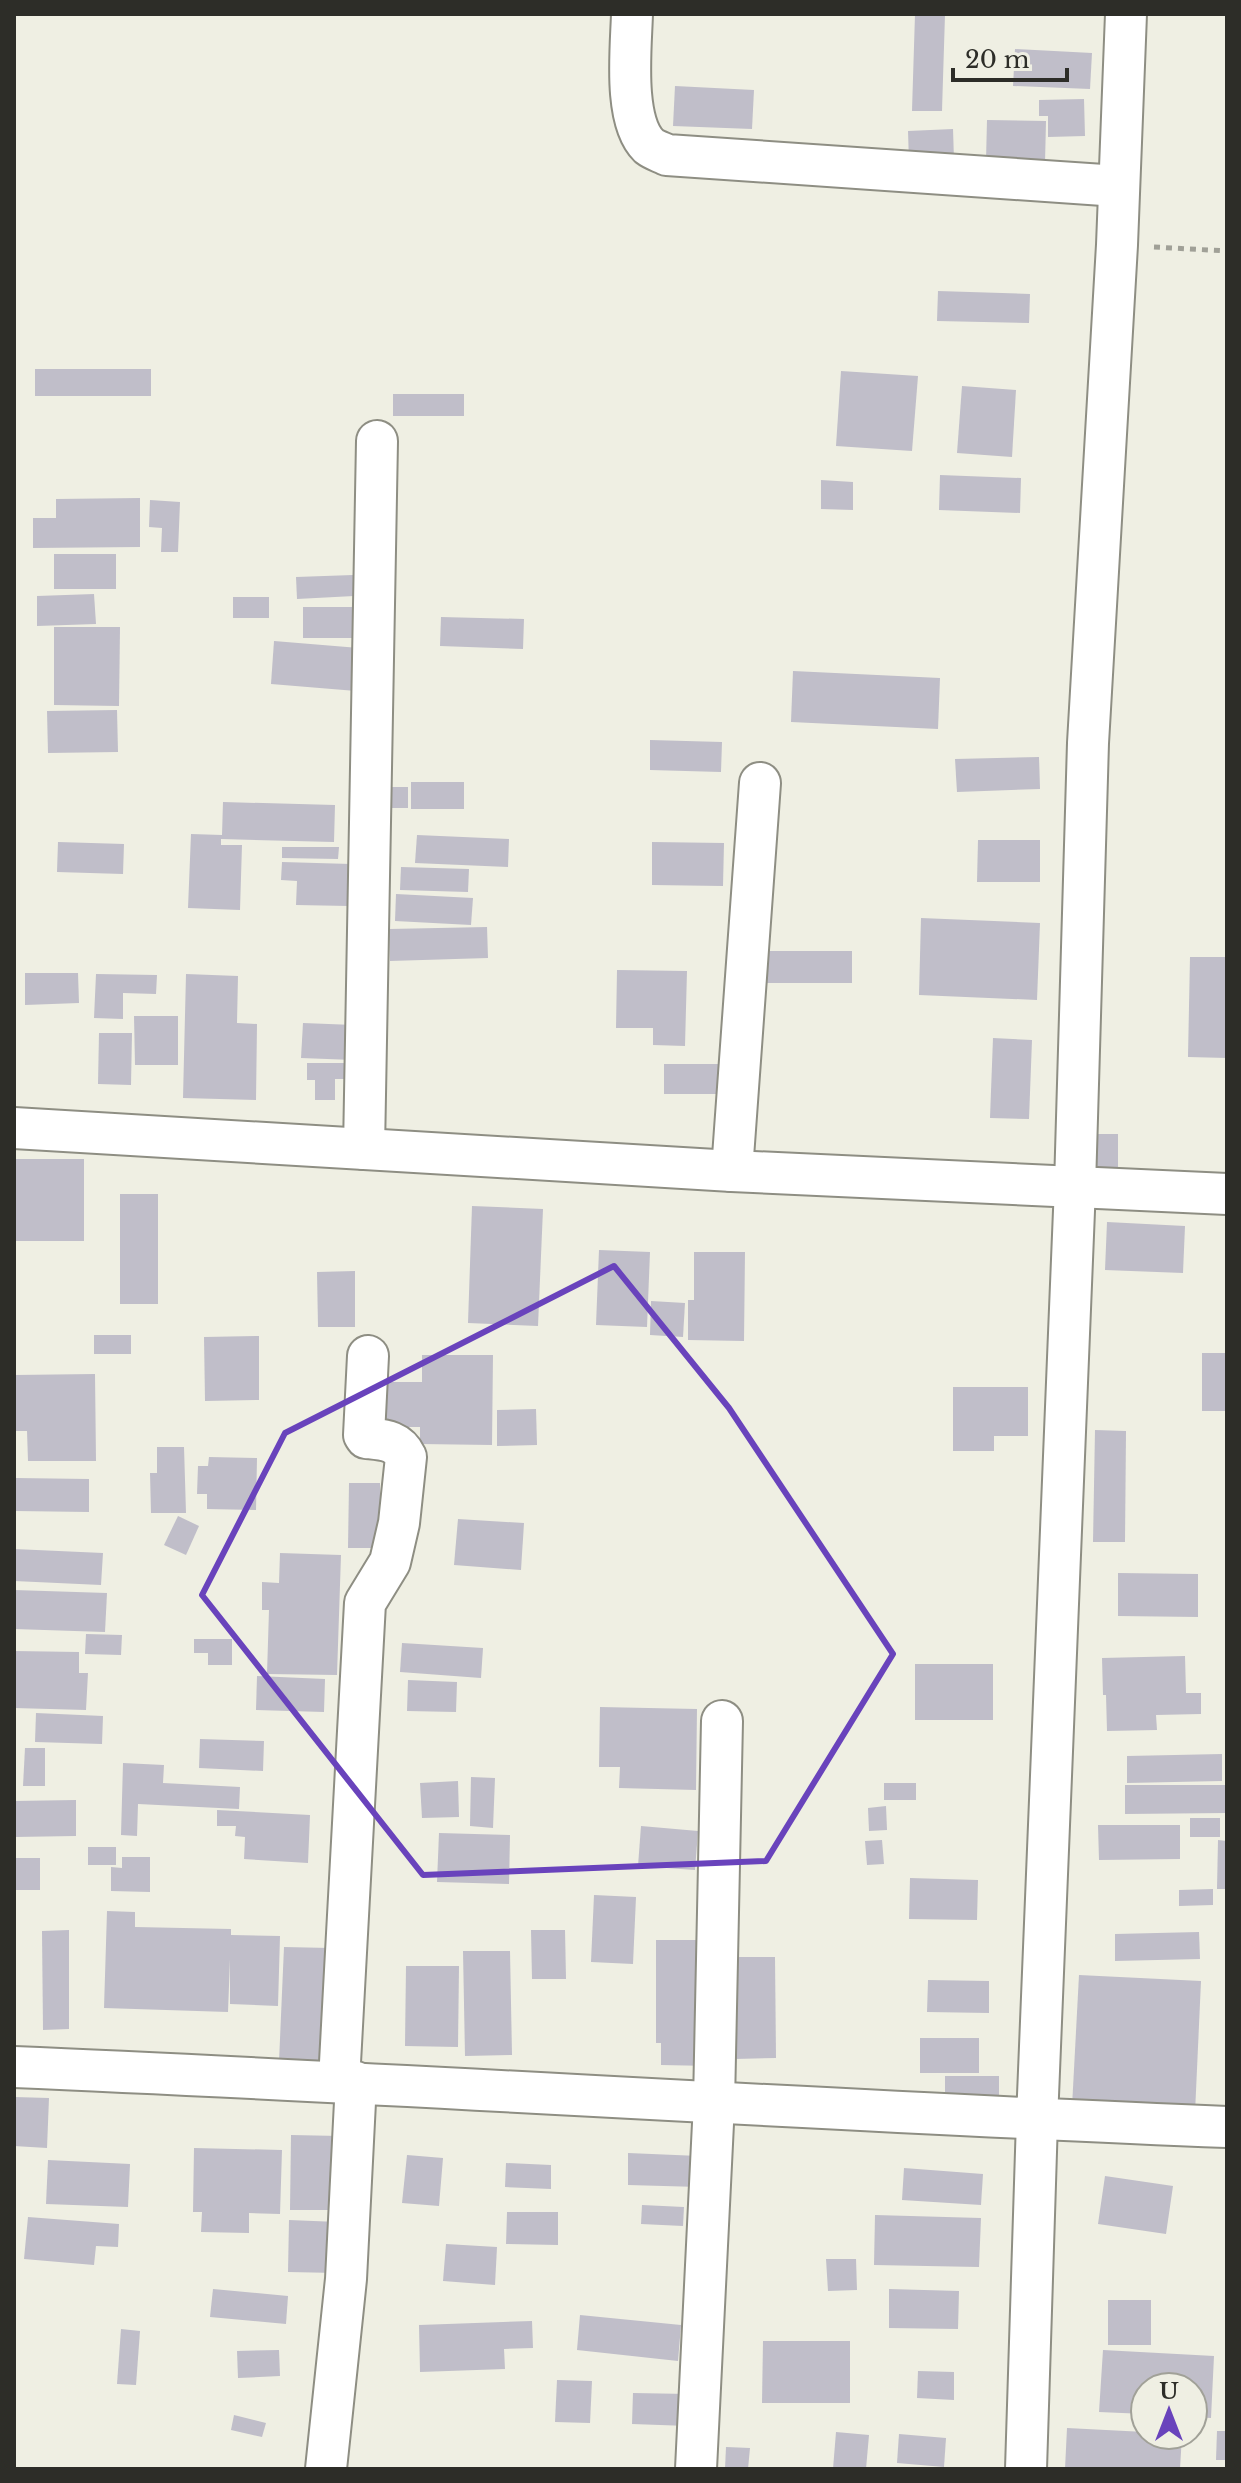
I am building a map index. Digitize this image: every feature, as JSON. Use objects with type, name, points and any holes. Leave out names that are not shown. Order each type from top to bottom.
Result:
[{"type":"street","points":[[632,14],[629,87],[639,133],[651,148],[667,155],[1118,186]]},
{"type":"street","points":[[1026,2469],[1075,1186],[1088,743],[1117,245],[1126,14]]},
{"type":"street","points":[[364,1149],[377,441]]},
{"type":"street","points":[[732,1171],[760,783]]},
{"type":"street","points":[[14,1128],[732,1171],[1227,1194]]},
{"type":"street","points":[[326,2469],[346,2279],[347,2081],[365,1603],[390,1562],[399,1523],[406,1457],[402,1447],[388,1440],[366,1438],[364,1435],[368,1356]]},
{"type":"street","points":[[696,2469],[714,2103],[722,1721]]},
{"type":"street","points":[[14,2067],[347,2081],[1037,2120],[1227,2127]]},
{"type":"path","points":[[1117,245],[1227,251]]},
{"type":"highlighted area","points":[[614,1266],[729,1408],[893,1654],[766,1861],[423,1875],[202,1595],[285,1433]]},
{"type":"building","points":[[915,14],[945,14],[942,111],[912,111]]},
{"type":"building","points":[[1015,49],[1092,53],[1090,89],[1013,86]]},
{"type":"building","points":[[675,86],[754,90],[752,129],[673,126]]},
{"type":"building","points":[[1084,99],[1085,136],[1048,137],[1048,116],[1039,116],[1039,100]]},
{"type":"building","points":[[987,120],[1046,121],[1045,163],[986,161]]},
{"type":"building","points":[[953,129],[954,161],[909,163],[908,131]]},
{"type":"building","points":[[938,291],[1030,294],[1029,323],[937,321]]},
{"type":"building","points":[[35,369],[151,369],[151,396],[35,396]]},
{"type":"building","points":[[841,371],[918,376],[912,451],[836,446]]},
{"type":"building","points":[[962,386],[1016,390],[1012,457],[957,453]]},
{"type":"building","points":[[393,394],[464,394],[464,416],[393,416]]},
{"type":"building","points":[[940,475],[1021,478],[1020,513],[939,510]]},
{"type":"building","points":[[821,480],[853,482],[853,510],[821,509]]},
{"type":"building","points":[[140,498],[140,547],[33,548],[33,518],[56,518],[56,499]]},
{"type":"building","points":[[150,500],[180,502],[178,552],[161,552],[162,528],[149,527]]},
{"type":"building","points":[[54,554],[116,554],[116,589],[54,589]]},
{"type":"building","points":[[353,575],[354,596],[297,599],[296,577]]},
{"type":"building","points":[[94,594],[96,624],[37,626],[37,596]]},
{"type":"building","points":[[233,597],[269,597],[269,618],[233,618]]},
{"type":"building","points":[[303,607],[363,607],[363,638],[303,638]]},
{"type":"building","points":[[441,617],[524,619],[523,649],[440,646]]},
{"type":"building","points":[[54,627],[120,627],[119,706],[54,705]]},
{"type":"building","points":[[274,641],[359,648],[356,691],[271,684]]},
{"type":"building","points":[[793,671],[940,678],[938,729],[791,722]]},
{"type":"building","points":[[117,710],[118,752],[48,753],[47,711]]},
{"type":"building","points":[[650,740],[722,742],[721,772],[650,770]]},
{"type":"building","points":[[1039,757],[1040,789],[957,792],[955,759]]},
{"type":"building","points":[[411,782],[464,782],[464,809],[411,809]]},
{"type":"building","points":[[385,787],[408,787],[408,808],[386,808]]},
{"type":"building","points":[[223,802],[335,805],[334,842],[221,839],[221,845],[242,845],[240,910],[188,908],[191,834],[222,835]]},
{"type":"building","points":[[417,835],[509,839],[508,867],[415,863]]},
{"type":"building","points":[[978,840],[1040,840],[1040,882],[977,882]]},
{"type":"building","points":[[58,842],[124,844],[123,874],[57,872]]},
{"type":"building","points":[[652,842],[724,843],[723,886],[652,885]]},
{"type":"building","points":[[282,847],[339,847],[338,859],[282,858]]},
{"type":"building","points":[[282,862],[351,864],[349,906],[296,905],[297,881],[281,880]]},
{"type":"building","points":[[401,867],[469,869],[468,892],[400,890]]},
{"type":"building","points":[[396,894],[473,898],[471,925],[395,921]]},
{"type":"building","points":[[921,918],[1040,923],[1037,1000],[919,995]]},
{"type":"building","points":[[487,927],[488,958],[390,961],[389,929]]},
{"type":"building","points":[[767,951],[852,951],[852,983],[767,983]]},
{"type":"building","points":[[1190,957],[1227,957],[1227,1058],[1188,1057]]},
{"type":"building","points":[[617,970],[687,971],[685,1046],[653,1045],[653,1028],[616,1028]]},
{"type":"building","points":[[25,973],[78,973],[79,1003],[25,1005]]},
{"type":"building","points":[[96,974],[157,975],[156,994],[123,993],[123,1019],[94,1018]]},
{"type":"building","points":[[186,974],[238,976],[237,1023],[257,1024],[256,1100],[183,1098]]},
{"type":"building","points":[[134,1016],[178,1016],[178,1065],[135,1065]]},
{"type":"building","points":[[303,1023],[354,1025],[353,1060],[301,1058]]},
{"type":"building","points":[[99,1033],[132,1033],[131,1085],[98,1084]]},
{"type":"building","points":[[993,1038],[1032,1040],[1029,1119],[990,1118]]},
{"type":"building","points":[[307,1063],[352,1063],[352,1079],[335,1079],[335,1100],[315,1100],[315,1080],[307,1080]]},
{"type":"building","points":[[664,1064],[724,1064],[724,1094],[664,1094]]},
{"type":"building","points":[[1093,1134],[1118,1134],[1118,1174],[1093,1174]]},
{"type":"building","points":[[14,1159],[84,1159],[84,1241],[14,1241]]},
{"type":"building","points":[[120,1194],[158,1194],[158,1304],[120,1304]]},
{"type":"building","points":[[472,1206],[543,1209],[538,1326],[468,1323]]},
{"type":"building","points":[[1107,1222],[1185,1226],[1183,1273],[1105,1270]]},
{"type":"building","points":[[599,1250],[650,1252],[647,1327],[596,1325]]},
{"type":"building","points":[[694,1252],[745,1252],[744,1341],[688,1340],[688,1300],[694,1300]]},
{"type":"building","points":[[355,1271],[355,1327],[318,1327],[317,1272]]},
{"type":"building","points":[[651,1301],[685,1303],[683,1337],[650,1335]]},
{"type":"building","points":[[94,1335],[131,1335],[131,1354],[94,1354]]},
{"type":"building","points":[[259,1336],[259,1400],[205,1401],[204,1337]]},
{"type":"building","points":[[1202,1353],[1227,1353],[1227,1411],[1202,1411]]},
{"type":"building","points":[[422,1355],[493,1355],[492,1445],[420,1444],[420,1427],[381,1427],[381,1382],[422,1382]]},
{"type":"building","points":[[95,1374],[96,1461],[28,1461],[27,1431],[14,1431],[14,1375]]},
{"type":"building","points":[[953,1387],[1028,1387],[1028,1436],[994,1436],[994,1451],[953,1451]]},
{"type":"building","points":[[536,1409],[537,1445],[497,1446],[497,1410]]},
{"type":"building","points":[[1095,1430],[1126,1431],[1125,1542],[1093,1542]]},
{"type":"building","points":[[157,1447],[184,1447],[186,1513],[151,1513],[150,1473],[157,1473]]},
{"type":"building","points":[[209,1457],[257,1458],[256,1510],[207,1509],[207,1494],[197,1494],[198,1466],[208,1466]]},
{"type":"building","points":[[16,1478],[89,1479],[89,1512],[15,1511]]},
{"type":"building","points":[[349,1483],[380,1483],[380,1548],[348,1548]]},
{"type":"building","points":[[178,1516],[199,1526],[186,1555],[164,1545]]},
{"type":"building","points":[[458,1519],[524,1523],[521,1570],[454,1565]]},
{"type":"building","points":[[14,1549],[103,1553],[101,1585],[14,1581]]},
{"type":"building","points":[[280,1553],[341,1555],[337,1675],[267,1674],[269,1610],[262,1610],[262,1582],[279,1583]]},
{"type":"building","points":[[1118,1573],[1198,1574],[1198,1617],[1118,1616]]},
{"type":"building","points":[[14,1590],[107,1593],[105,1632],[14,1629]]},
{"type":"building","points":[[86,1634],[122,1635],[121,1655],[85,1654]]},
{"type":"building","points":[[194,1639],[232,1639],[232,1665],[208,1665],[208,1653],[194,1653]]},
{"type":"building","points":[[402,1643],[483,1648],[481,1678],[400,1672]]},
{"type":"building","points":[[14,1651],[79,1652],[79,1673],[88,1673],[86,1710],[14,1708]]},
{"type":"building","points":[[1185,1656],[1186,1693],[1201,1693],[1201,1714],[1156,1715],[1157,1730],[1107,1731],[1102,1658]]},
{"type":"building","points":[[915,1664],[993,1664],[993,1720],[915,1720]]},
{"type":"building","points":[[257,1676],[325,1679],[324,1712],[256,1710]]},
{"type":"building","points":[[408,1680],[457,1682],[456,1712],[407,1711]]},
{"type":"building","points":[[600,1707],[697,1709],[696,1790],[619,1788],[620,1767],[599,1767]]},
{"type":"building","points":[[36,1713],[103,1716],[102,1744],[35,1742]]},
{"type":"building","points":[[200,1739],[264,1741],[263,1771],[199,1768]]},
{"type":"building","points":[[25,1748],[45,1748],[45,1786],[23,1786]]},
{"type":"building","points":[[1222,1754],[1222,1781],[1127,1783],[1127,1756]]},
{"type":"building","points":[[123,1763],[164,1765],[163,1783],[240,1787],[239,1809],[138,1804],[137,1836],[121,1835]]},
{"type":"building","points":[[471,1777],[495,1778],[493,1828],[470,1826]]},
{"type":"building","points":[[458,1781],[459,1817],[422,1818],[420,1783]]},
{"type":"building","points":[[884,1783],[916,1783],[916,1800],[884,1800]]},
{"type":"building","points":[[1125,1785],[1227,1785],[1227,1813],[1125,1814]]},
{"type":"building","points":[[76,1800],[76,1836],[14,1837],[14,1801]]},
{"type":"building","points":[[886,1806],[887,1830],[869,1831],[868,1808]]},
{"type":"building","points":[[217,1810],[310,1815],[308,1863],[244,1859],[245,1837],[235,1836],[236,1826],[217,1826]]},
{"type":"building","points":[[1190,1818],[1220,1818],[1220,1837],[1190,1837]]},
{"type":"building","points":[[1098,1825],[1180,1825],[1180,1859],[1099,1860]]},
{"type":"building","points":[[641,1826],[698,1831],[695,1870],[638,1866]]},
{"type":"building","points":[[439,1833],[510,1835],[509,1884],[437,1882]]},
{"type":"building","points":[[882,1840],[884,1864],[867,1865],[865,1841]]},
{"type":"building","points":[[1218,1840],[1227,1841],[1227,1889],[1217,1889]]},
{"type":"building","points":[[88,1847],[116,1847],[116,1865],[88,1865]]},
{"type":"building","points":[[122,1857],[150,1857],[150,1892],[111,1891],[111,1867],[122,1868]]},
{"type":"building","points":[[14,1858],[40,1858],[40,1890],[14,1890]]},
{"type":"building","points":[[910,1878],[978,1880],[977,1920],[909,1919]]},
{"type":"building","points":[[1213,1889],[1213,1905],[1179,1906],[1179,1890]]},
{"type":"building","points":[[594,1895],[636,1897],[633,1964],[591,1962]]},
{"type":"building","points":[[107,1911],[135,1912],[135,1927],[231,1929],[231,1935],[280,1936],[278,2006],[230,2004],[230,1959],[228,2012],[104,2008]]},
{"type":"building","points":[[69,1930],[69,2029],[43,2030],[42,1931]]},
{"type":"building","points":[[531,1930],[565,1930],[566,1979],[532,1979]]},
{"type":"building","points":[[1199,1932],[1200,1959],[1115,1961],[1115,1934]]},
{"type":"building","points":[[656,1940],[712,1940],[711,2066],[661,2065],[661,2043],[656,2043]]},
{"type":"building","points":[[284,1947],[330,1948],[327,2063],[279,2062]]},
{"type":"building","points":[[463,1951],[510,1951],[512,2055],[465,2056]]},
{"type":"building","points":[[733,1957],[775,1957],[776,2058],[735,2059]]},
{"type":"building","points":[[406,1966],[459,1966],[458,2047],[405,2046]]},
{"type":"building","points":[[1079,1975],[1201,1981],[1195,2113],[1072,2107]]},
{"type":"building","points":[[928,1980],[989,1981],[989,2013],[927,2012]]},
{"type":"building","points":[[920,2038],[979,2038],[979,2073],[920,2073]]},
{"type":"building","points":[[945,2076],[999,2076],[999,2098],[945,2097]]},
{"type":"building","points":[[14,2097],[49,2098],[47,2148],[14,2146]]},
{"type":"building","points":[[291,2135],[340,2136],[339,2210],[290,2210]]},
{"type":"building","points":[[194,2148],[282,2150],[280,2214],[249,2213],[249,2233],[201,2232],[202,2212],[193,2212]]},
{"type":"building","points":[[628,2153],[699,2156],[699,2187],[628,2185]]},
{"type":"building","points":[[407,2155],[443,2158],[439,2206],[402,2203]]},
{"type":"building","points":[[48,2160],[130,2164],[128,2207],[46,2204]]},
{"type":"building","points":[[506,2163],[551,2165],[551,2189],[505,2187]]},
{"type":"building","points":[[904,2168],[983,2174],[981,2205],[902,2200]]},
{"type":"building","points":[[1105,2176],[1173,2186],[1166,2234],[1098,2224]]},
{"type":"building","points":[[642,2205],[684,2207],[683,2226],[641,2224]]},
{"type":"building","points":[[507,2212],[558,2212],[558,2245],[506,2244]]},
{"type":"building","points":[[875,2215],[981,2218],[979,2267],[874,2265]]},
{"type":"building","points":[[28,2217],[119,2224],[118,2247],[96,2246],[94,2265],[24,2259]]},
{"type":"building","points":[[289,2220],[338,2222],[337,2273],[288,2272]]},
{"type":"building","points":[[446,2244],[497,2247],[495,2285],[443,2281]]},
{"type":"building","points":[[826,2259],[856,2259],[857,2290],[828,2291]]},
{"type":"building","points":[[213,2289],[288,2296],[286,2324],[210,2317]]},
{"type":"building","points":[[889,2289],[959,2291],[958,2329],[889,2328]]},
{"type":"building","points":[[1108,2300],[1151,2300],[1151,2345],[1108,2345]]},
{"type":"building","points":[[580,2315],[681,2325],[678,2361],[577,2350]]},
{"type":"building","points":[[532,2321],[533,2348],[504,2349],[505,2369],[420,2372],[419,2325]]},
{"type":"building","points":[[121,2329],[140,2331],[136,2385],[117,2384]]},
{"type":"building","points":[[763,2341],[850,2341],[850,2403],[762,2403]]},
{"type":"building","points":[[279,2350],[280,2376],[238,2378],[237,2351]]},
{"type":"building","points":[[1103,2350],[1214,2356],[1211,2418],[1209,2371],[1129,2371],[1129,2413],[1099,2412]]},
{"type":"building","points":[[918,2371],[954,2372],[954,2400],[917,2398]]},
{"type":"building","points":[[557,2380],[592,2381],[590,2423],[555,2422]]},
{"type":"building","points":[[633,2393],[689,2394],[688,2426],[632,2424]]},
{"type":"building","points":[[234,2415],[266,2423],[262,2437],[231,2430]]},
{"type":"building","points":[[1067,2428],[1129,2431],[1129,2451],[1181,2451],[1180,2469],[1065,2469]]},
{"type":"building","points":[[1217,2431],[1227,2431],[1227,2460],[1216,2460]]},
{"type":"building","points":[[836,2432],[869,2435],[866,2469],[833,2469]]},
{"type":"building","points":[[899,2434],[946,2438],[944,2467],[897,2463]]},
{"type":"building","points":[[726,2447],[750,2448],[748,2469],[725,2469]]}]
